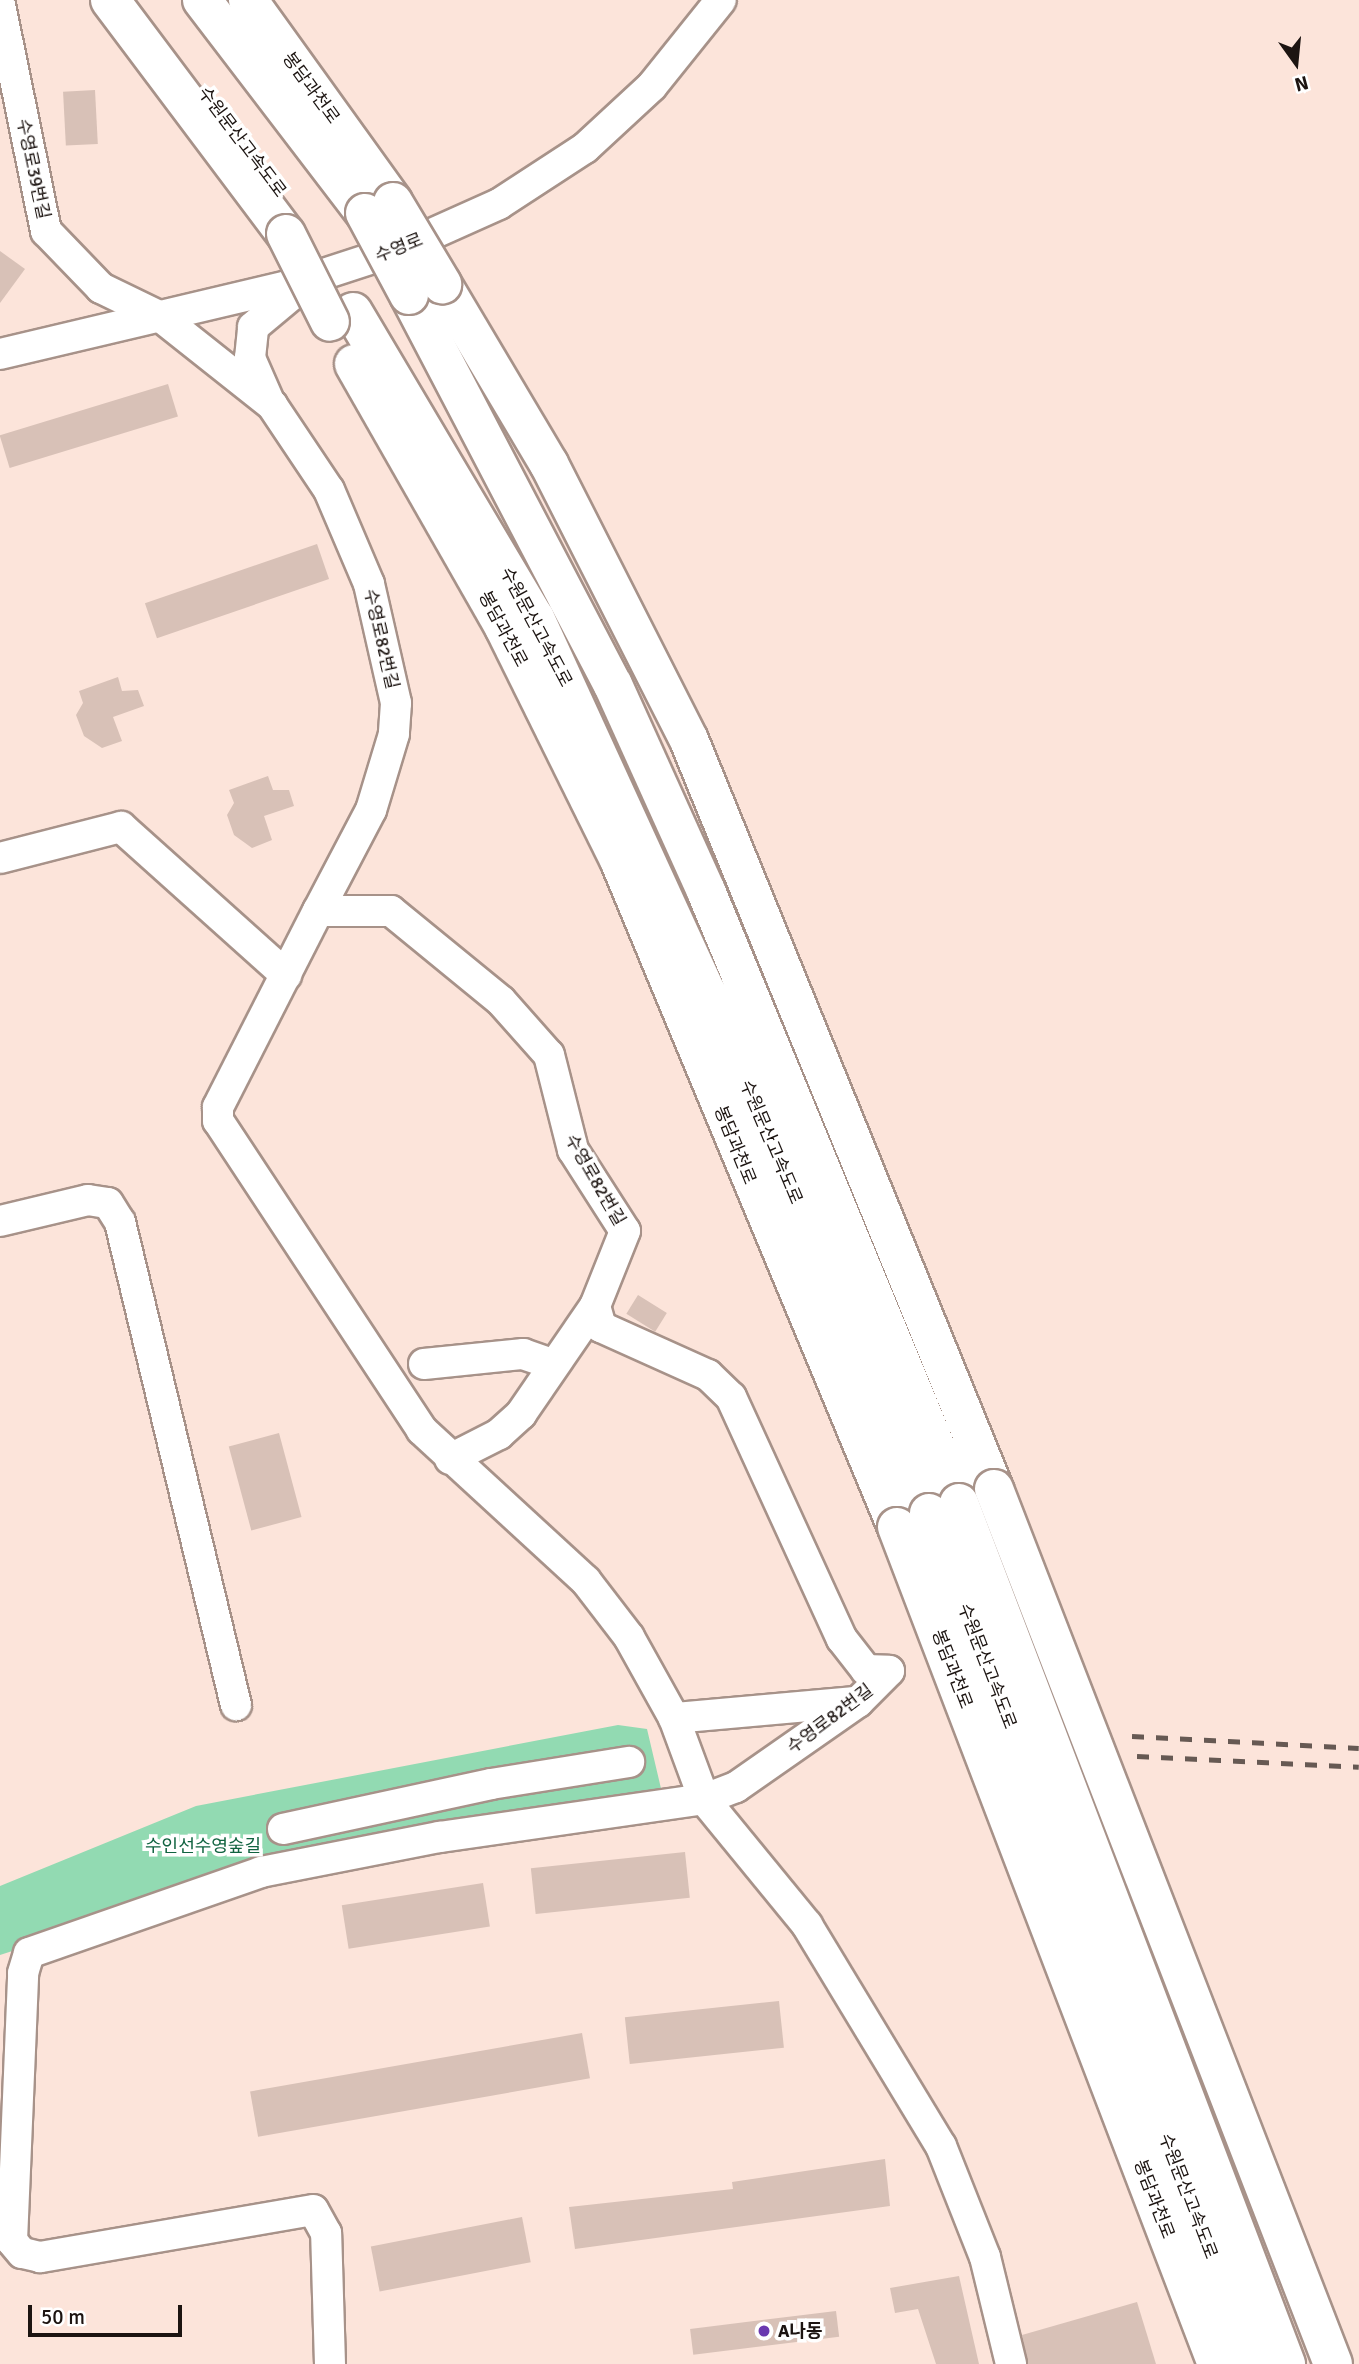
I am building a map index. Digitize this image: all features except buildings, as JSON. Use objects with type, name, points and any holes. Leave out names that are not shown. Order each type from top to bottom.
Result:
[{"type":"highway","points":[[110,0],[297,231]]},
{"type":"highway","name":"수원문산고속도로","points":[[134,0],[297,231],[342,317]]},
{"type":"highway","name":"수원문산고속도로","points":[[202,0],[379,207],[426,289],[613,685],[706,891],[928,1514],[1252,2364]]},
{"type":"highway","name":"봉담과천로","points":[[248,0],[379,207]]},
{"type":"highway","points":[[426,289],[550,464],[689,740],[995,1489],[1333,2364]]},
{"type":"highway","name":"봉담과천로","points":[[342,317],[504,627],[620,862],[928,1514],[1217,2364]]},
{"type":"highway","name":"수원문산고속도로","points":[[928,1514],[1286,2364]]},
{"type":"street","name":"수영로","points":[[0,354],[161,317],[327,274],[499,204],[584,148],[652,86],[721,0]]},
{"type":"street","name":"수영로39번길","points":[[0,5],[46,231],[102,288],[161,317]]},
{"type":"street","points":[[272,405],[250,358],[253,327],[279,302],[327,274]]},
{"type":"street","name":"수영로82번길","points":[[5,2204],[29,1953],[261,1872],[440,1837],[704,1799],[736,1787],[858,1702],[889,1671],[866,1670],[842,1639],[731,1397],[708,1375],[601,1328],[595,1306],[625,1231],[573,1150],[550,1055],[501,1001],[391,911],[318,911],[379,788],[396,703],[364,572],[329,490],[272,405],[161,317]]},
{"type":"street","points":[[0,858],[121,827],[286,975]]},
{"type":"street","points":[[318,911],[216,1117],[385,1382],[450,1459],[586,1581],[629,1637],[674,1718],[704,1799],[807,1926],[942,2146],[985,2257],[1011,2364]]},
{"type":"street","points":[[0,1221],[88,1200],[108,1203],[120,1222],[236,1705]]},
{"type":"street","points":[[450,1459],[499,1434],[521,1414],[552,1364],[595,1306]]},
{"type":"street","points":[[424,1364],[523,1354],[552,1364]]},
{"type":"street","points":[[674,1718],[858,1702]]},
{"type":"street","points":[[283,1829],[629,1762]]},
{"type":"street","points":[[5,2204],[12,2241],[22,2253],[40,2257],[313,2210],[326,2233],[330,2364]]},
{"type":"green space","name":"수인선수영숲길","points":[[618,1725],[647,1729],[663,1797],[327,1849],[0,1955],[0,1886],[196,1806]]},
{"type":"railway","points":[[1132,1736],[1359,1748]]},
{"type":"railway","points":[[1137,1756],[1359,1767]]},
{"type":"place","name":"A나동","points":[[764,2331]]}]
